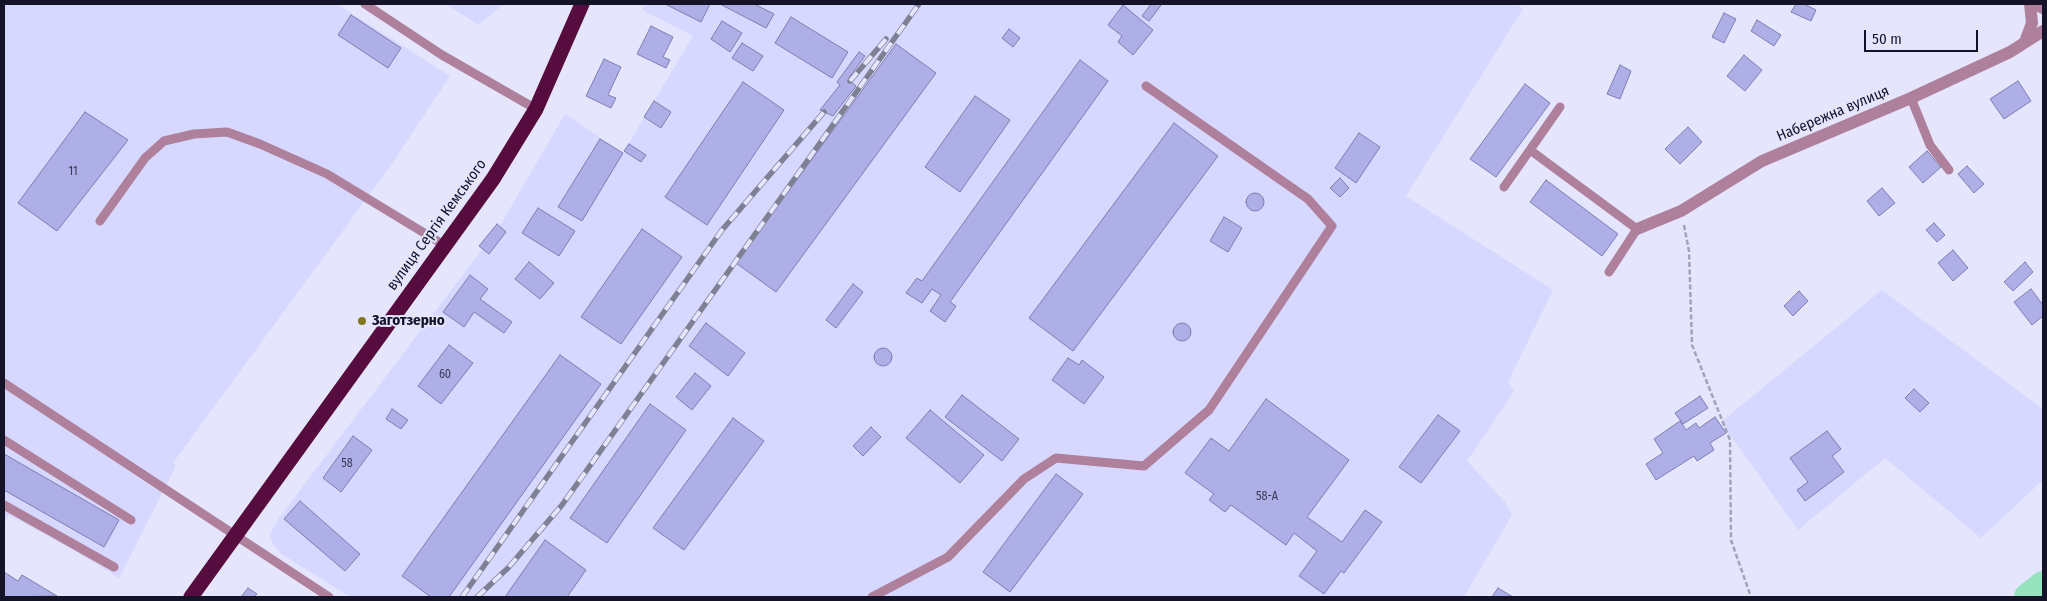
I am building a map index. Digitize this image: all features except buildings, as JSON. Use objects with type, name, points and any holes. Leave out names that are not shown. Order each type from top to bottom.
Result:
[{"type":"highway","name":"вулиця Сергія Кемського","points":[[190,597],[493,179],[536,109],[582,4]]},
{"type":"street","points":[[2025,42],[2032,23],[2030,4]]},
{"type":"street","points":[[2034,4],[2043,8]]},
{"type":"street","name":"Набережна вулиця","points":[[1637,229],[1681,211],[1762,162],[1911,98],[2010,52],[2043,30]]},
{"type":"lane","points":[[365,4],[442,55],[536,109]]},
{"type":"lane","points":[[872,597],[948,557],[1024,479],[1056,458],[1144,466],[1209,410],[1332,226],[1308,199],[1146,86]]},
{"type":"lane","points":[[1911,98],[1930,145],[1949,170]]},
{"type":"lane","points":[[1504,187],[1560,107]]},
{"type":"lane","points":[[100,221],[145,158],[164,141],[194,134],[227,132],[260,144],[326,174],[444,245]]},
{"type":"lane","points":[[1530,150],[1637,229],[1609,272]]},
{"type":"lane","points":[[4,383],[329,597]]},
{"type":"lane","points":[[4,440],[131,520]]},
{"type":"lane","points":[[4,505],[114,567]]},
{"type":"path","points":[[1681,211],[1689,251],[1692,345],[1730,440],[1731,540],[1751,597]]},
{"type":"shaded area","points":[[4,4],[337,4],[450,76],[391,165],[173,463],[176,466],[119,578],[75,551],[9,515],[4,524]]},
{"type":"shaded area","points":[[446,4],[504,4],[478,25]]},
{"type":"shaded area","points":[[645,4],[1517,4],[1523,9],[1406,196],[1553,290],[1508,382],[1514,391],[1467,461],[1505,502],[1512,515],[1464,597],[350,597],[280,553],[272,542],[270,534],[279,518],[501,224],[565,114],[623,153],[693,36],[642,10]]},
{"type":"shaded area","points":[[1882,290],[2043,409],[2043,480],[1981,538],[1885,458],[1798,530],[1721,422]]},
{"type":"waterway","points":[[2028,597],[2043,585]]},
{"type":"railway","points":[[477,597],[508,568],[562,505],[919,4]]},
{"type":"railway","points":[[850,81],[886,39]]},
{"type":"railway","points":[[462,597],[722,230],[824,112]]},
{"type":"place","name":"Заготзерно","points":[[362,321]]}]
